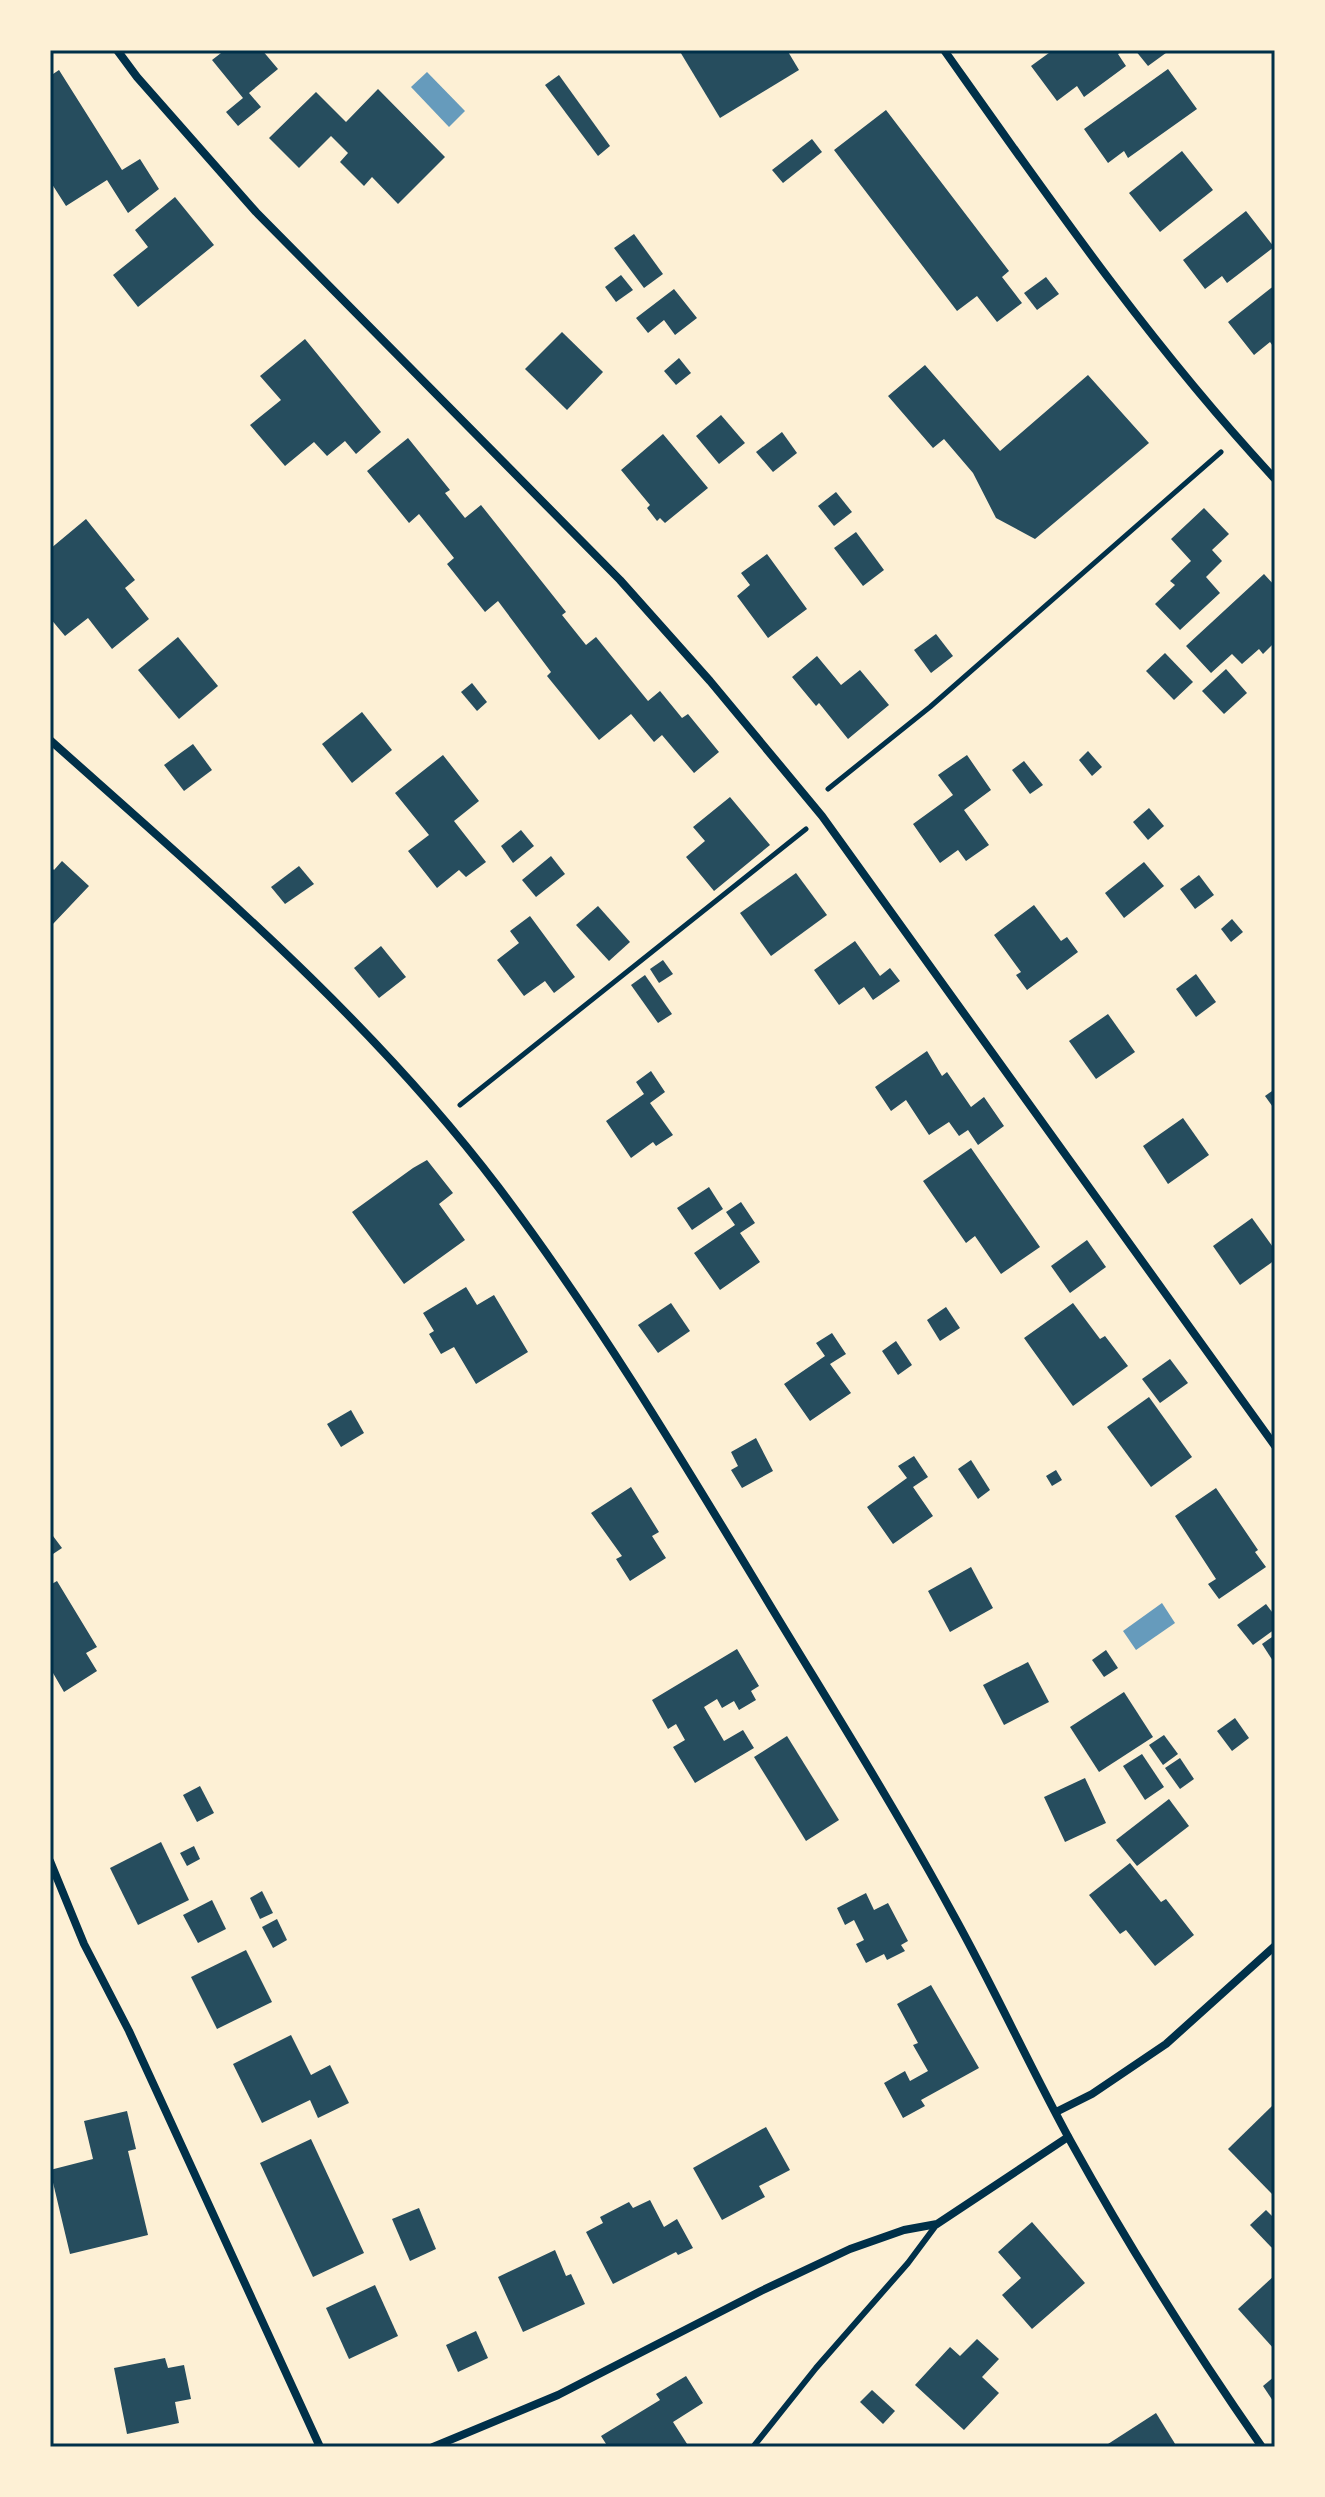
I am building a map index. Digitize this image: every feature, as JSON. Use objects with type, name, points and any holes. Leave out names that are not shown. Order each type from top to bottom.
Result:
[{"type":"street","points":[[117,50],[147,89],[256,212],[620,580],[710,681],[822,816],[1275,1446]]},
{"type":"street","points":[[944,50],[1067,224],[1237,438],[1275,479]]},
{"type":"street","points":[[50,740],[256,924],[374,1042],[444,1119],[500,1190],[655,1416],[908,1834],[956,1919],[1068,2137],[1203,2364],[1262,2447]]},
{"type":"street","points":[[50,1861],[84,1944],[136,2046],[320,2447]]},
{"type":"street","points":[[1056,2112],[1118,2078],[1166,2044],[1275,1946]]},
{"type":"street","points":[[433,2447],[558,2395],[850,2249],[904,2230],[937,2224],[1068,2137]]},
{"type":"lane","points":[[753,2447],[816,2368],[908,2263],[937,2224]]},
{"type":"path","points":[[811,803],[930,707],[1237,438]]},
{"type":"path","points":[[444,1119],[485,1083],[822,816]]},
{"type":"water","points":[[427,72],[465,111],[449,127],[411,87]]},
{"type":"water","points":[[1162,1603],[1175,1623],[1136,1650],[1123,1631]]},
{"type":"building","points":[[225,50],[262,50],[278,69],[249,93],[261,107],[238,126],[226,112],[243,98],[212,60]]},
{"type":"building","points":[[679,50],[787,50],[799,70],[720,118]]},
{"type":"building","points":[[1053,50],[1123,50],[1118,54],[1126,66],[1084,97],[1077,86],[1057,101],[1031,66]]},
{"type":"building","points":[[1135,50],[1170,50],[1148,66]]},
{"type":"building","points":[[1168,69],[1197,109],[1128,158],[1124,151],[1108,163],[1084,129]]},
{"type":"building","points":[[59,70],[122,170],[140,159],[159,189],[128,213],[107,180],[66,206],[50,181],[50,76]]},
{"type":"building","points":[[559,75],[610,146],[598,156],[545,85]]},
{"type":"building","points":[[378,89],[445,157],[398,204],[372,177],[364,186],[340,162],[348,153],[331,136],[299,168],[269,138],[316,92],[346,122]]},
{"type":"building","points":[[886,110],[1009,271],[1002,277],[1022,303],[997,322],[977,296],[957,311],[834,150]]},
{"type":"building","points":[[812,139],[822,152],[783,183],[772,170]]},
{"type":"building","points":[[1182,151],[1213,190],[1160,232],[1129,193]]},
{"type":"building","points":[[175,197],[214,245],[138,307],[113,275],[148,247],[135,230]]},
{"type":"building","points":[[1246,211],[1274,247],[1227,283],[1222,276],[1205,289],[1183,260]]},
{"type":"building","points":[[634,234],[663,274],[644,288],[614,248]]},
{"type":"building","points":[[621,275],[633,290],[616,302],[605,287]]},
{"type":"building","points":[[1046,277],[1059,294],[1037,310],[1024,293]]},
{"type":"building","points":[[1275,285],[1275,349],[1270,342],[1254,355],[1228,322]]},
{"type":"building","points":[[674,289],[697,318],[675,335],[664,320],[648,333],[636,318]]},
{"type":"building","points":[[562,332],[603,372],[567,410],[525,369]]},
{"type":"building","points":[[305,339],[381,432],[356,454],[345,441],[327,456],[314,442],[285,466],[250,425],[281,400],[260,376]]},
{"type":"building","points":[[679,358],[691,373],[676,385],[664,371]]},
{"type":"building","points":[[925,365],[1000,451],[1088,375],[1149,443],[1035,539],[996,518],[973,473],[944,439],[933,448],[888,396]]},
{"type":"building","points":[[721,415],[745,443],[719,464],[696,436]]},
{"type":"building","points":[[782,432],[797,453],[773,472],[756,452]]},
{"type":"building","points":[[663,434],[708,488],[665,523],[660,518],[657,521],[647,508],[650,505],[621,470]]},
{"type":"building","points":[[408,438],[450,490],[445,493],[465,518],[481,505],[566,612],[562,615],[586,645],[596,637],[648,701],[660,691],[682,718],[688,714],[719,752],[694,773],[662,735],[654,742],[631,714],[599,740],[547,676],[551,672],[498,601],[485,612],[447,564],[454,558],[419,514],[409,523],[367,471]]},
{"type":"building","points":[[836,492],[852,512],[834,526],[818,506]]},
{"type":"building","points":[[1204,508],[1229,534],[1212,550],[1222,561],[1206,577],[1220,593],[1180,630],[1155,604],[1175,585],[1170,581],[1191,561],[1171,539]]},
{"type":"building","points":[[86,519],[135,580],[125,588],[149,619],[112,649],[88,618],[65,636],[50,618],[50,549]]},
{"type":"building","points":[[856,532],[884,570],[863,586],[834,548]]},
{"type":"building","points":[[767,554],[807,609],[768,638],[737,596],[750,585],[741,573]]},
{"type":"building","points":[[1264,574],[1275,586],[1275,642],[1263,654],[1259,649],[1242,664],[1232,654],[1211,673],[1186,646]]},
{"type":"building","points":[[936,634],[953,656],[931,673],[914,650]]},
{"type":"building","points":[[178,637],[218,686],[179,719],[138,670]]},
{"type":"building","points":[[1165,653],[1193,682],[1174,700],[1146,671]]},
{"type":"building","points":[[817,656],[841,685],[860,670],[889,705],[848,739],[819,703],[816,706],[792,677]]},
{"type":"building","points":[[1226,669],[1247,693],[1224,714],[1202,691]]},
{"type":"building","points":[[472,683],[487,702],[477,711],[461,692]]},
{"type":"building","points":[[362,712],[392,750],[352,783],[322,744]]},
{"type":"building","points":[[193,744],[212,770],[184,791],[164,765]]},
{"type":"building","points":[[1088,751],[1102,767],[1092,776],[1079,760]]},
{"type":"building","points":[[443,755],[479,801],[454,821],[486,862],[466,877],[459,870],[437,888],[408,851],[429,835],[395,793]]},
{"type":"building","points":[[967,755],[991,790],[964,810],[989,845],[966,861],[958,850],[940,863],[913,824],[953,795],[938,775]]},
{"type":"building","points":[[1024,761],[1043,785],[1030,794],[1012,770]]},
{"type":"building","points":[[730,797],[770,845],[714,891],[686,857],[705,841],[693,827]]},
{"type":"building","points":[[1149,808],[1164,826],[1148,840],[1133,822]]},
{"type":"building","points":[[521,830],[534,846],[513,863],[501,846]]},
{"type":"building","points":[[551,856],[565,874],[536,897],[522,880]]},
{"type":"building","points":[[62,861],[89,886],[52,925],[50,866],[54,870]]},
{"type":"building","points":[[1144,862],[1164,886],[1124,918],[1105,893]]},
{"type":"building","points":[[299,866],[314,884],[285,904],[271,887]]},
{"type":"building","points":[[796,873],[827,915],[771,956],[740,913]]},
{"type":"building","points":[[1199,875],[1214,895],[1195,909],[1180,889]]},
{"type":"building","points":[[1034,905],[1061,941],[1067,937],[1078,952],[1027,990],[1016,975],[1021,972],[994,935]]},
{"type":"building","points":[[598,906],[630,942],[609,961],[576,925]]},
{"type":"building","points":[[530,916],[575,977],[554,993],[545,981],[524,996],[497,960],[519,943],[510,931]]},
{"type":"building","points":[[1232,919],[1243,932],[1231,942],[1221,929]]},
{"type":"building","points":[[855,941],[880,976],[890,968],[900,981],[873,1000],[864,987],[839,1005],[814,970]]},
{"type":"building","points":[[381,946],[406,977],[379,998],[354,968]]},
{"type":"building","points":[[663,960],[673,974],[659,983],[650,969]]},
{"type":"building","points":[[1196,974],[1216,1002],[1196,1017],[1176,989]]},
{"type":"building","points":[[645,975],[672,1014],[658,1023],[631,985]]},
{"type":"building","points":[[1108,1014],[1135,1052],[1096,1079],[1069,1041]]},
{"type":"building","points":[[927,1051],[942,1076],[947,1072],[971,1107],[984,1097],[1004,1126],[978,1145],[968,1130],[959,1136],[949,1122],[929,1135],[906,1100],[891,1111],[875,1087]]},
{"type":"building","points":[[651,1071],[665,1092],[650,1103],[673,1135],[656,1146],[653,1142],[631,1158],[606,1121],[644,1094],[636,1082]]},
{"type":"building","points":[[1275,1089],[1275,1110],[1265,1096]]},
{"type":"building","points":[[1183,1118],[1209,1155],[1168,1184],[1143,1146]]},
{"type":"building","points":[[971,1148],[1040,1247],[1001,1274],[975,1236],[966,1243],[923,1181]]},
{"type":"building","points":[[427,1160],[453,1193],[439,1204],[465,1240],[404,1284],[352,1212]]},
{"type":"building","points":[[709,1187],[723,1209],[692,1230],[677,1208]]},
{"type":"building","points":[[741,1202],[755,1223],[740,1233],[760,1262],[720,1290],[694,1253],[735,1225],[726,1212]]},
{"type":"building","points":[[1252,1218],[1275,1250],[1275,1260],[1240,1285],[1213,1246]]},
{"type":"building","points":[[1087,1240],[1106,1267],[1070,1293],[1051,1266]]},
{"type":"building","points":[[466,1287],[477,1305],[494,1295],[528,1352],[476,1384],[454,1347],[441,1354],[429,1334],[434,1331],[423,1313]]},
{"type":"building","points":[[671,1303],[690,1331],[658,1353],[638,1325]]},
{"type":"building","points":[[1073,1303],[1100,1339],[1105,1336],[1128,1366],[1073,1406],[1024,1338]]},
{"type":"building","points":[[946,1307],[960,1328],[940,1341],[927,1320]]},
{"type":"building","points":[[832,1333],[846,1354],[830,1364],[851,1393],[810,1421],[784,1384],[825,1356],[816,1343]]},
{"type":"building","points":[[896,1341],[912,1365],[898,1375],[882,1351]]},
{"type":"building","points":[[1170,1359],[1188,1383],[1160,1403],[1142,1379]]},
{"type":"building","points":[[1149,1397],[1192,1457],[1151,1487],[1107,1427]]},
{"type":"building","points":[[351,1410],[364,1433],[341,1447],[327,1424]]},
{"type":"building","points":[[756,1438],[773,1471],[742,1488],[731,1470],[738,1466],[731,1452]]},
{"type":"building","points":[[914,1456],[928,1477],[913,1487],[933,1516],[893,1544],[867,1507],[907,1478],[898,1466]]},
{"type":"building","points":[[971,1460],[990,1490],[978,1499],[958,1469]]},
{"type":"building","points":[[1056,1470],[1062,1480],[1052,1486],[1046,1476]]},
{"type":"building","points":[[631,1487],[659,1532],[652,1536],[666,1558],[630,1581],[616,1559],[622,1556],[591,1513]]},
{"type":"building","points":[[1216,1488],[1266,1567],[1219,1599],[1208,1584],[1216,1579],[1175,1516]]},
{"type":"building","points":[[50,1532],[62,1548],[50,1556]]},
{"type":"building","points":[[971,1567],[993,1608],[950,1632],[928,1591]]},
{"type":"building","points":[[57,1581],[97,1647],[86,1653],[97,1671],[64,1692],[53,1673],[50,1675],[50,1585]]},
{"type":"building","points":[[1266,1604],[1275,1616],[1275,1629],[1253,1645],[1237,1625]]},
{"type":"building","points":[[1275,1635],[1275,1664],[1262,1644]]},
{"type":"building","points":[[737,1649],[759,1686],[751,1691],[756,1700],[739,1710],[734,1701],[722,1708],[717,1699],[704,1707],[724,1741],[743,1730],[754,1748],[695,1783],[673,1747],[685,1740],[676,1724],[668,1729],[652,1700]]},
{"type":"building","points":[[1106,1650],[1118,1668],[1104,1677],[1092,1660]]},
{"type":"building","points":[[1028,1662],[1049,1702],[1004,1725],[983,1685]]},
{"type":"building","points":[[1124,1692],[1153,1737],[1099,1772],[1070,1727]]},
{"type":"building","points":[[1235,1718],[1249,1738],[1232,1751],[1217,1731]]},
{"type":"building","points":[[1164,1735],[1178,1754],[1163,1765],[1149,1745]]},
{"type":"building","points":[[787,1736],[839,1820],[806,1841],[754,1757]]},
{"type":"building","points":[[1142,1754],[1164,1787],[1145,1800],[1123,1766]]},
{"type":"building","points":[[1180,1758],[1194,1779],[1180,1789],[1165,1768]]},
{"type":"building","points":[[1085,1778],[1106,1823],[1065,1842],[1044,1797]]},
{"type":"building","points":[[200,1786],[214,1813],[197,1822],[183,1795]]},
{"type":"building","points":[[1169,1799],[1189,1826],[1137,1866],[1116,1840]]},
{"type":"building","points":[[161,1842],[189,1900],[138,1925],[110,1868]]},
{"type":"building","points":[[194,1846],[200,1859],[187,1866],[180,1853]]},
{"type":"building","points":[[1130,1863],[1161,1902],[1166,1899],[1194,1935],[1155,1966],[1126,1930],[1120,1934],[1089,1895]]},
{"type":"building","points":[[262,1891],[273,1913],[260,1919],[250,1898]]},
{"type":"building","points":[[866,1893],[874,1910],[888,1903],[908,1941],[901,1945],[905,1951],[887,1960],[884,1954],[866,1963],[856,1944],[864,1940],[854,1920],[845,1925],[837,1908]]},
{"type":"building","points":[[212,1900],[226,1929],[198,1943],[183,1915]]},
{"type":"building","points":[[277,1919],[287,1940],[273,1948],[262,1927]]},
{"type":"building","points":[[246,1950],[272,2002],[217,2029],[191,1977]]},
{"type":"building","points":[[931,1985],[979,2068],[921,2100],[925,2106],[903,2118],[884,2083],[905,2071],[910,2081],[928,2071],[913,2045],[918,2043],[897,2004]]},
{"type":"building","points":[[291,2035],[311,2075],[330,2065],[349,2103],[318,2118],[310,2100],[262,2123],[233,2064]]},
{"type":"building","points":[[1275,2103],[1275,2197],[1228,2149]]},
{"type":"building","points":[[127,2111],[136,2149],[128,2151],[148,2235],[70,2254],[50,2170],[93,2159],[84,2121]]},
{"type":"building","points":[[766,2127],[790,2170],[759,2186],[765,2197],[722,2220],[693,2168]]},
{"type":"building","points":[[311,2139],[364,2253],[313,2277],[260,2163]]},
{"type":"building","points":[[650,2200],[664,2227],[677,2219],[693,2248],[678,2255],[676,2252],[613,2284],[586,2232],[603,2223],[600,2217],[629,2202],[633,2208]]},
{"type":"building","points":[[419,2208],[436,2249],[410,2261],[392,2219]]},
{"type":"building","points":[[1266,2210],[1275,2219],[1275,2251],[1250,2225]]},
{"type":"building","points":[[1032,2222],[1085,2283],[1032,2329],[1002,2295],[1021,2278],[998,2252]]},
{"type":"building","points":[[555,2250],[566,2276],[571,2274],[585,2304],[523,2332],[498,2277]]},
{"type":"building","points":[[1275,2275],[1275,2350],[1238,2309]]},
{"type":"building","points":[[375,2285],[398,2336],[349,2359],[326,2308]]},
{"type":"building","points":[[476,2331],[488,2358],[458,2372],[446,2345]]},
{"type":"building","points":[[977,2339],[999,2359],[982,2377],[999,2393],[964,2430],[915,2385],[950,2347],[960,2356]]},
{"type":"building","points":[[165,2358],[168,2368],[184,2365],[191,2399],[175,2402],[179,2423],[127,2434],[114,2368]]},
{"type":"building","points":[[686,2376],[703,2403],[673,2422],[689,2447],[608,2447],[601,2436],[660,2400],[656,2394]]},
{"type":"building","points":[[1275,2376],[1275,2404],[1263,2386]]},
{"type":"building","points":[[872,2390],[895,2411],[883,2424],[860,2402]]},
{"type":"building","points":[[1156,2413],[1177,2447],[1110,2447],[1108,2444]]}]
